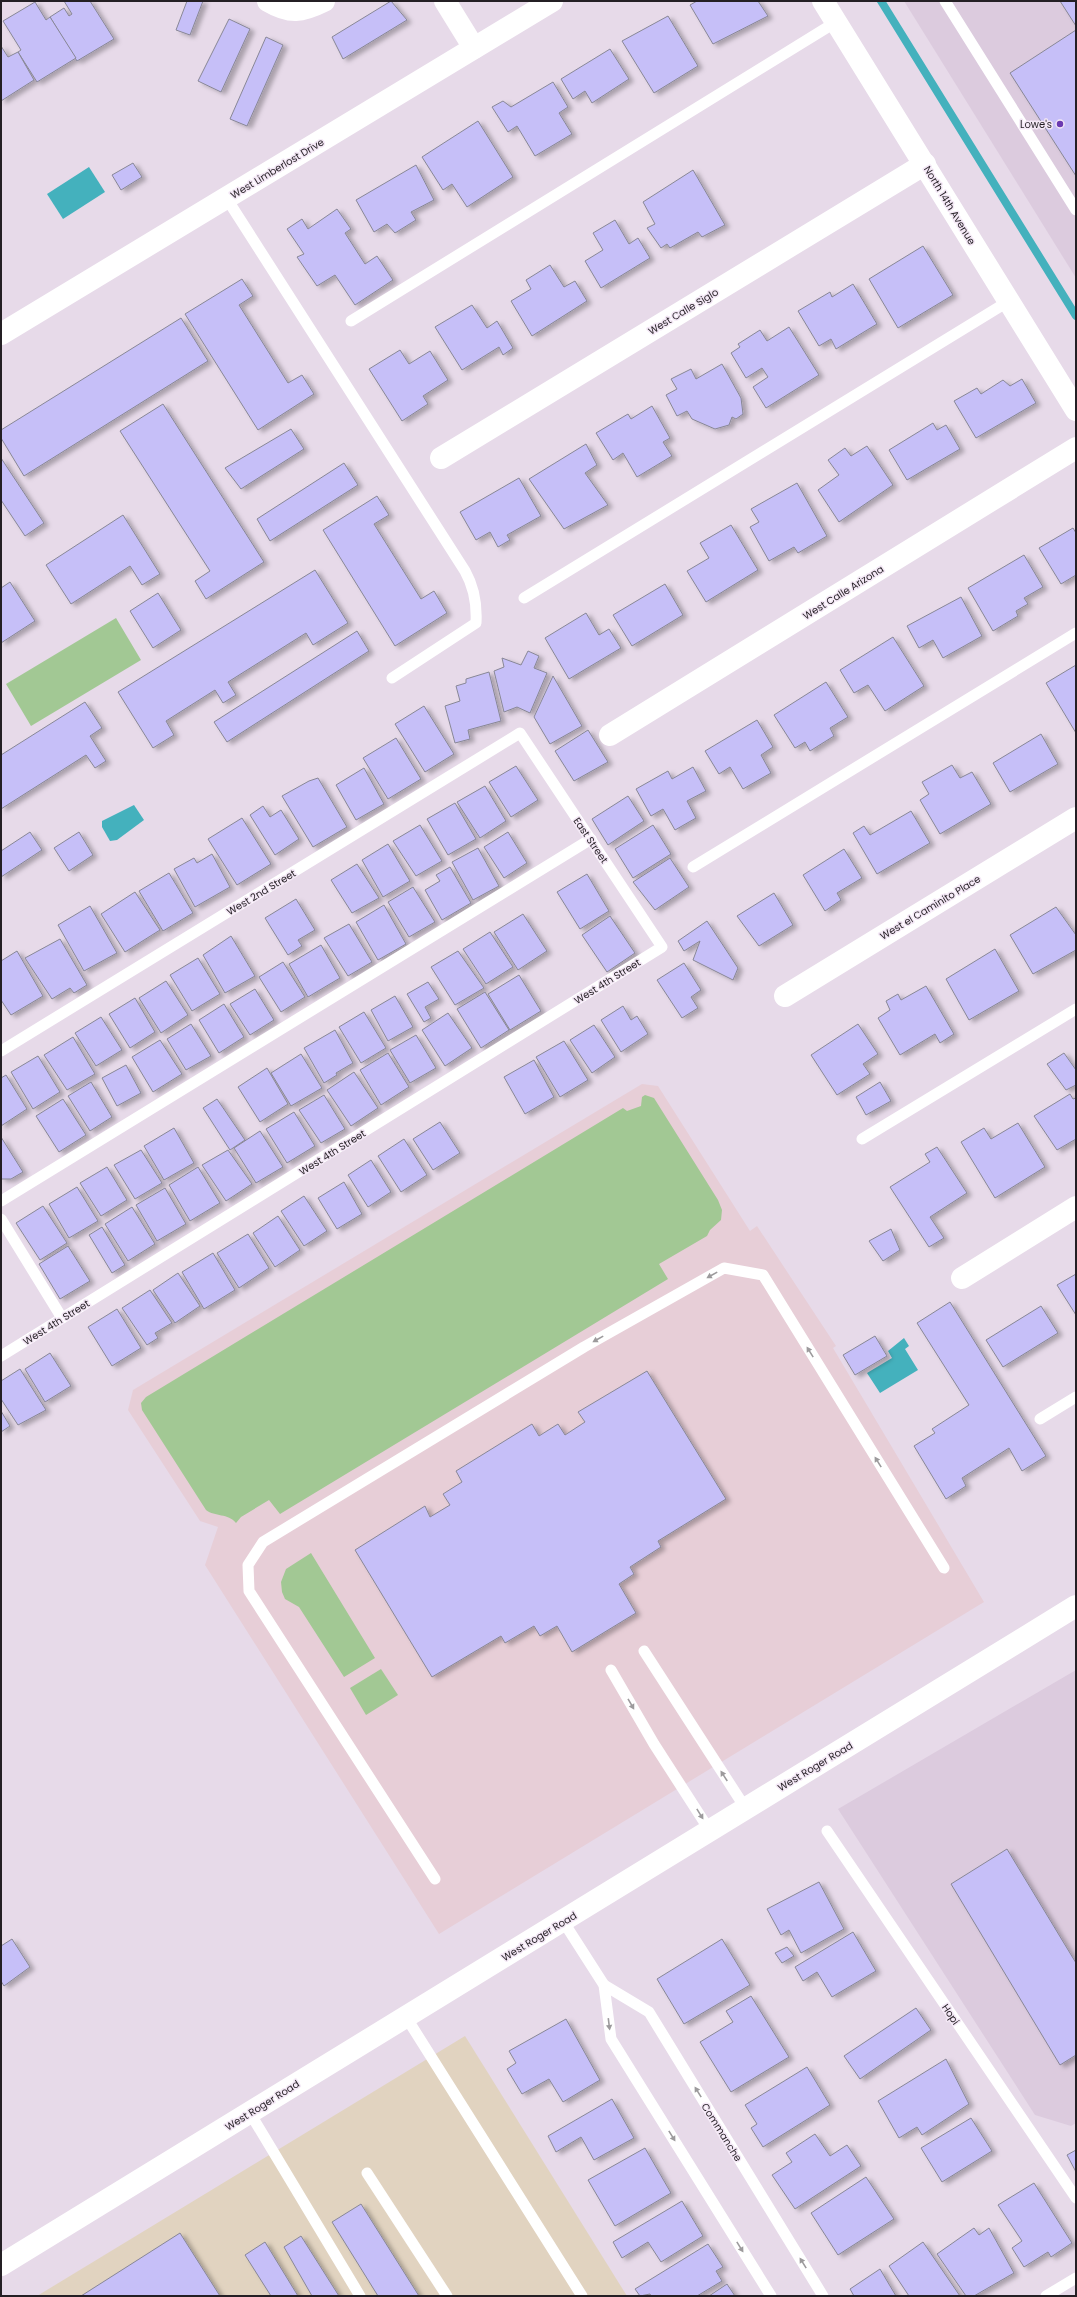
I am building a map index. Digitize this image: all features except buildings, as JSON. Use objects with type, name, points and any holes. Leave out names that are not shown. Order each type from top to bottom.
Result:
[{"type":"street","points":[[268,1],[283,10],[307,9],[324,1]]},
{"type":"street","points":[[445,1],[474,48]]},
{"type":"street","name":"West Limberlost Drive","points":[[1,334],[227,199],[552,1]]},
{"type":"street","name":"North 14th Avenue","points":[[823,1],[1076,410]]},
{"type":"street","name":"West Calle Siglo","points":[[441,458],[925,164]]},
{"type":"street","name":"West Calle Arizona","points":[[610,735],[1076,448]]},
{"type":"street","name":"West el Caminito Place","points":[[785,996],[1076,818]]},
{"type":"street","points":[[962,1278],[1076,1207]]},
{"type":"street","name":"West Roger Road","points":[[1,2265],[1076,1606]]},
{"type":"lane","points":[[945,1],[1076,210]]},
{"type":"lane","points":[[351,321],[836,22]]},
{"type":"lane","points":[[227,199],[465,571],[473,587],[477,611],[476,623],[392,678]]},
{"type":"lane","points":[[524,598],[1009,301]]},
{"type":"lane","points":[[693,867],[1076,633]]},
{"type":"lane","name":"East Street","points":[[520,733],[662,947]]},
{"type":"lane","name":"West 2nd Street","points":[[1,1050],[520,733]]},
{"type":"lane","points":[[1,1201],[591,838]]},
{"type":"lane","name":"West 4th Street","points":[[1,1356],[662,947]]},
{"type":"lane","points":[[862,1139],[1076,1009]]},
{"type":"lane","points":[[1,1219],[62,1318]]},
{"type":"lane","points":[[435,1879],[389,1804],[249,1591],[248,1565],[263,1542],[584,1347],[724,1268],[763,1275],[944,1568]]},
{"type":"lane","points":[[1040,1419],[1076,1397]]},
{"type":"lane","points":[[644,1651],[746,1809]]},
{"type":"lane","points":[[611,1670],[654,1744],[710,1831]]},
{"type":"lane","name":"Hopi","points":[[827,1831],[1076,2198]]},
{"type":"lane","name":"Commanche","points":[[563,1921],[604,1985],[611,2039],[771,2296]]},
{"type":"lane","name":"Commanche","points":[[604,1985],[649,2012],[823,2296]]},
{"type":"lane","points":[[406,2017],[582,2296]]},
{"type":"lane","points":[[250,2113],[306,2210],[360,2296]]},
{"type":"lane","points":[[367,2173],[447,2296]]},
{"type":"lane","points":[[1046,2296],[1076,2278]]},
{"type":"shaded area","points":[[904,1],[1076,1],[1076,278]]},
{"type":"shaded area","points":[[642,1084],[658,1086],[750,1231],[757,1226],[836,1346],[833,1348],[984,1602],[439,1934],[205,1565],[218,1527],[200,1521],[128,1410],[133,1390]]},
{"type":"shaded area","points":[[1076,1670],[1076,2123],[1071,2126],[1035,2115],[838,1809]]},
{"type":"shaded area","points":[[465,2036],[627,2296],[37,2296]]},
{"type":"green space","points":[[116,618],[141,660],[31,726],[6,684]]},
{"type":"green space","points":[[645,1095],[654,1098],[718,1200],[722,1210],[721,1220],[710,1230],[707,1236],[659,1264],[668,1279],[280,1514],[269,1500],[241,1517],[236,1523],[225,1516],[213,1514],[206,1510],[142,1410],[141,1403],[146,1397],[623,1108],[627,1111],[641,1106],[642,1097]]},
{"type":"green space","points":[[311,1553],[375,1658],[344,1677],[299,1607],[285,1599],[282,1592],[281,1582],[286,1569]]},
{"type":"green space","points":[[381,1669],[398,1695],[366,1715],[350,1688]]},
{"type":"water","points":[[89,167],[105,192],[63,219],[47,194]]},
{"type":"water","points":[[134,805],[144,820],[117,840],[110,841],[102,827],[102,821]]},
{"type":"water","points":[[904,1338],[909,1346],[905,1349],[918,1370],[880,1393],[867,1373],[892,1358],[888,1351]]},
{"type":"waterway","points":[[881,1],[1076,316]]},
{"type":"place","name":"Lowe's","points":[[1060,124]]}]
